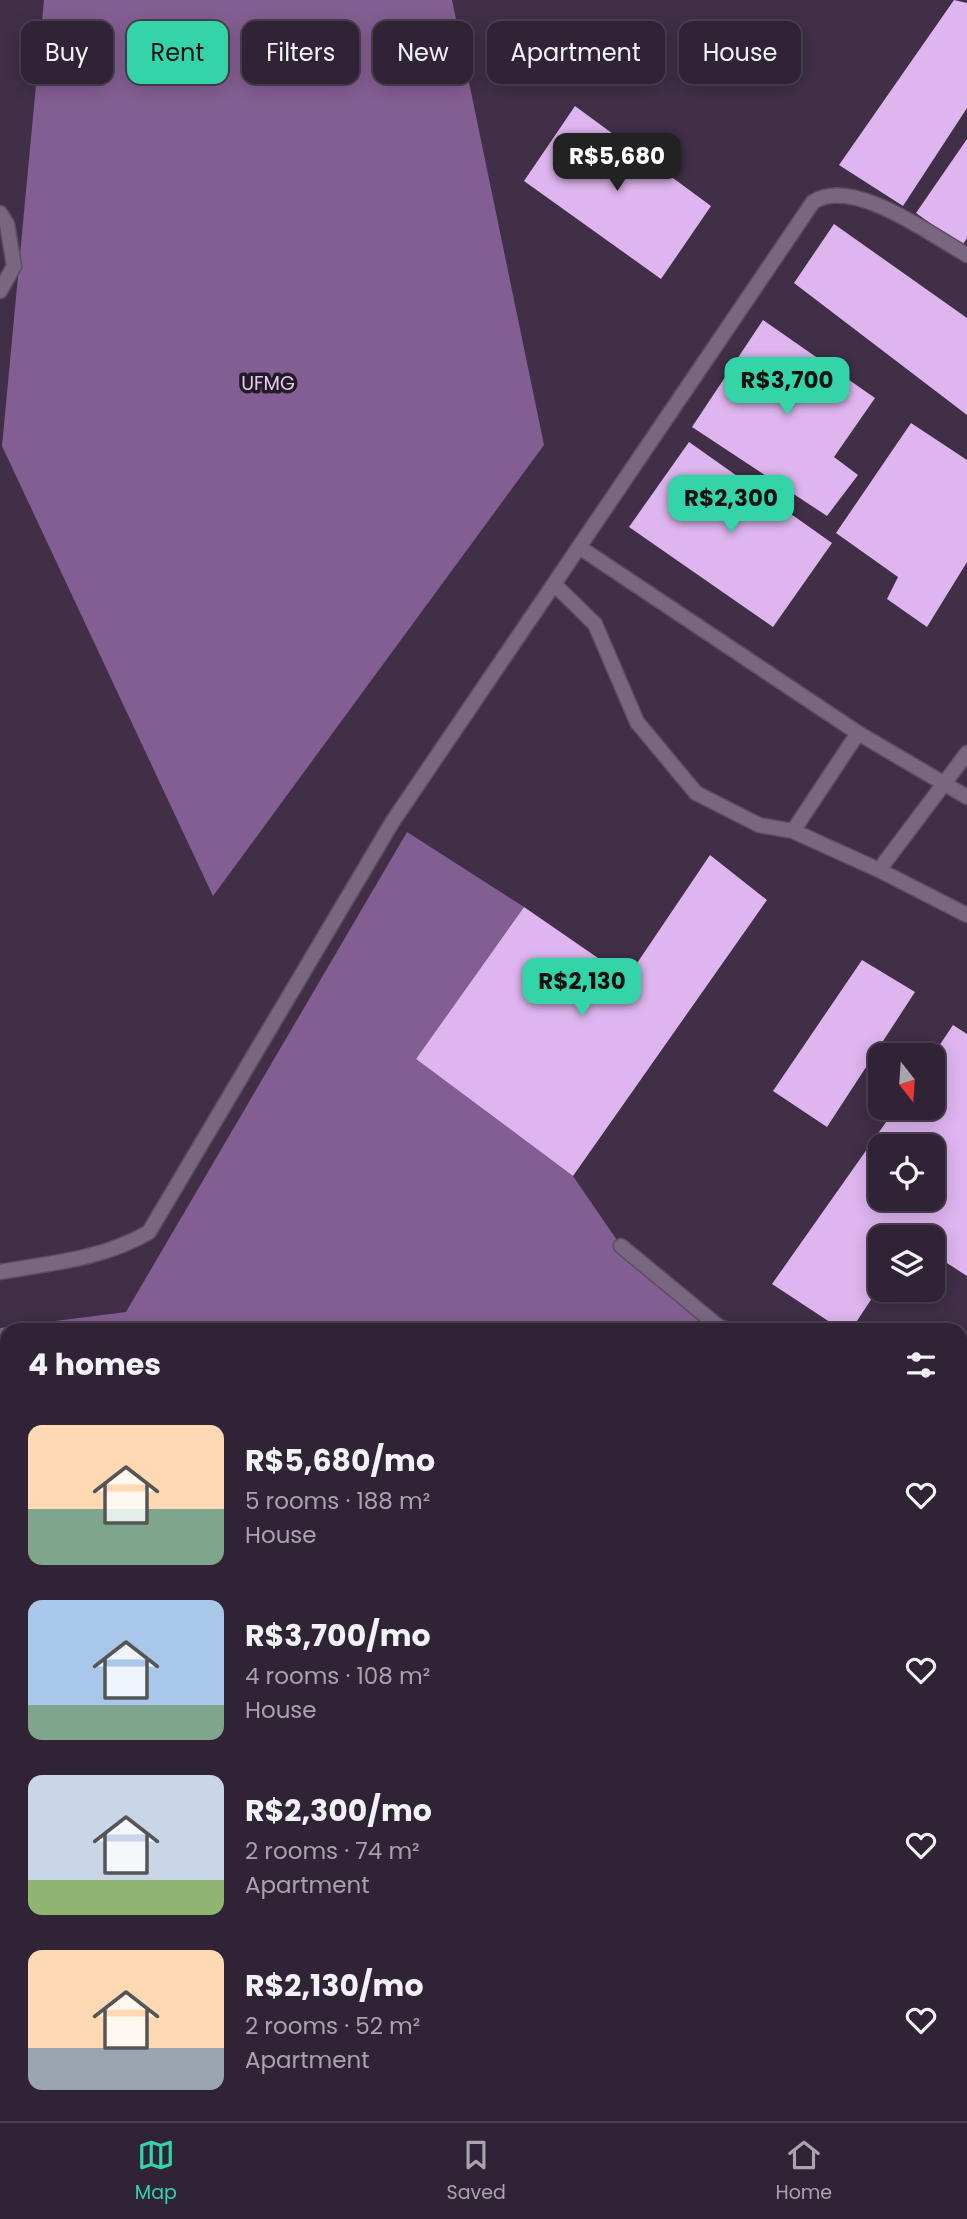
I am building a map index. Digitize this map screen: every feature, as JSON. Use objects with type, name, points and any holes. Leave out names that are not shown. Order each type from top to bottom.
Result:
[{"type":"lane","points":[[0,1272],[103,1253],[128,1245],[149,1232],[393,821],[813,202],[832,194],[870,201],[967,255]]},
{"type":"lane","points":[[0,213],[7,224],[14,266],[0,291]]},
{"type":"lane","points":[[579,547],[858,733],[967,797]]},
{"type":"lane","points":[[554,584],[595,624],[637,722],[696,793],[759,825],[793,831],[879,870],[967,915]]},
{"type":"lane","points":[[793,831],[858,733]]},
{"type":"lane","points":[[879,870],[967,753]]},
{"type":"lane","points":[[621,1245],[714,1323]]},
{"type":"green space","name":"UFMG","points":[[44,0],[452,0],[456,21],[373,21],[373,84],[469,84],[544,445],[213,896],[2,446],[36,84],[113,84],[113,21],[42,21]]},
{"type":"green space","points":[[407,832],[524,907],[416,1059],[573,1176],[621,1246],[718,1323],[39,1323],[126,1312]]},
{"type":"building","points":[[954,0],[967,3],[967,108],[903,206],[839,165]]},
{"type":"building","points":[[575,106],[711,206],[661,279],[524,181]]},
{"type":"building","points":[[967,139],[967,238],[962,246],[916,213]]},
{"type":"building","points":[[834,224],[967,318],[967,415],[794,283]]},
{"type":"building","points":[[763,320],[875,398],[834,457],[858,475],[827,516],[692,427]]},
{"type":"building","points":[[911,423],[967,460],[967,562],[927,627],[887,599],[898,577],[836,533]]},
{"type":"building","points":[[689,442],[832,543],[773,627],[629,527]]},
{"type":"building","points":[[710,855],[767,900],[573,1176],[416,1059],[524,907],[627,978]]},
{"type":"building","points":[[862,960],[915,992],[882,1043],[868,1043],[868,1064],[827,1127],[773,1091]]},
{"type":"building","points":[[953,1025],[967,1034],[967,1276],[945,1262],[945,1225],[868,1225],[869,1302],[856,1323],[831,1323],[772,1284],[868,1148],[868,1211],[945,1211],[945,1134],[878,1134],[888,1120],[945,1120],[945,1043],[941,1043]]}]
